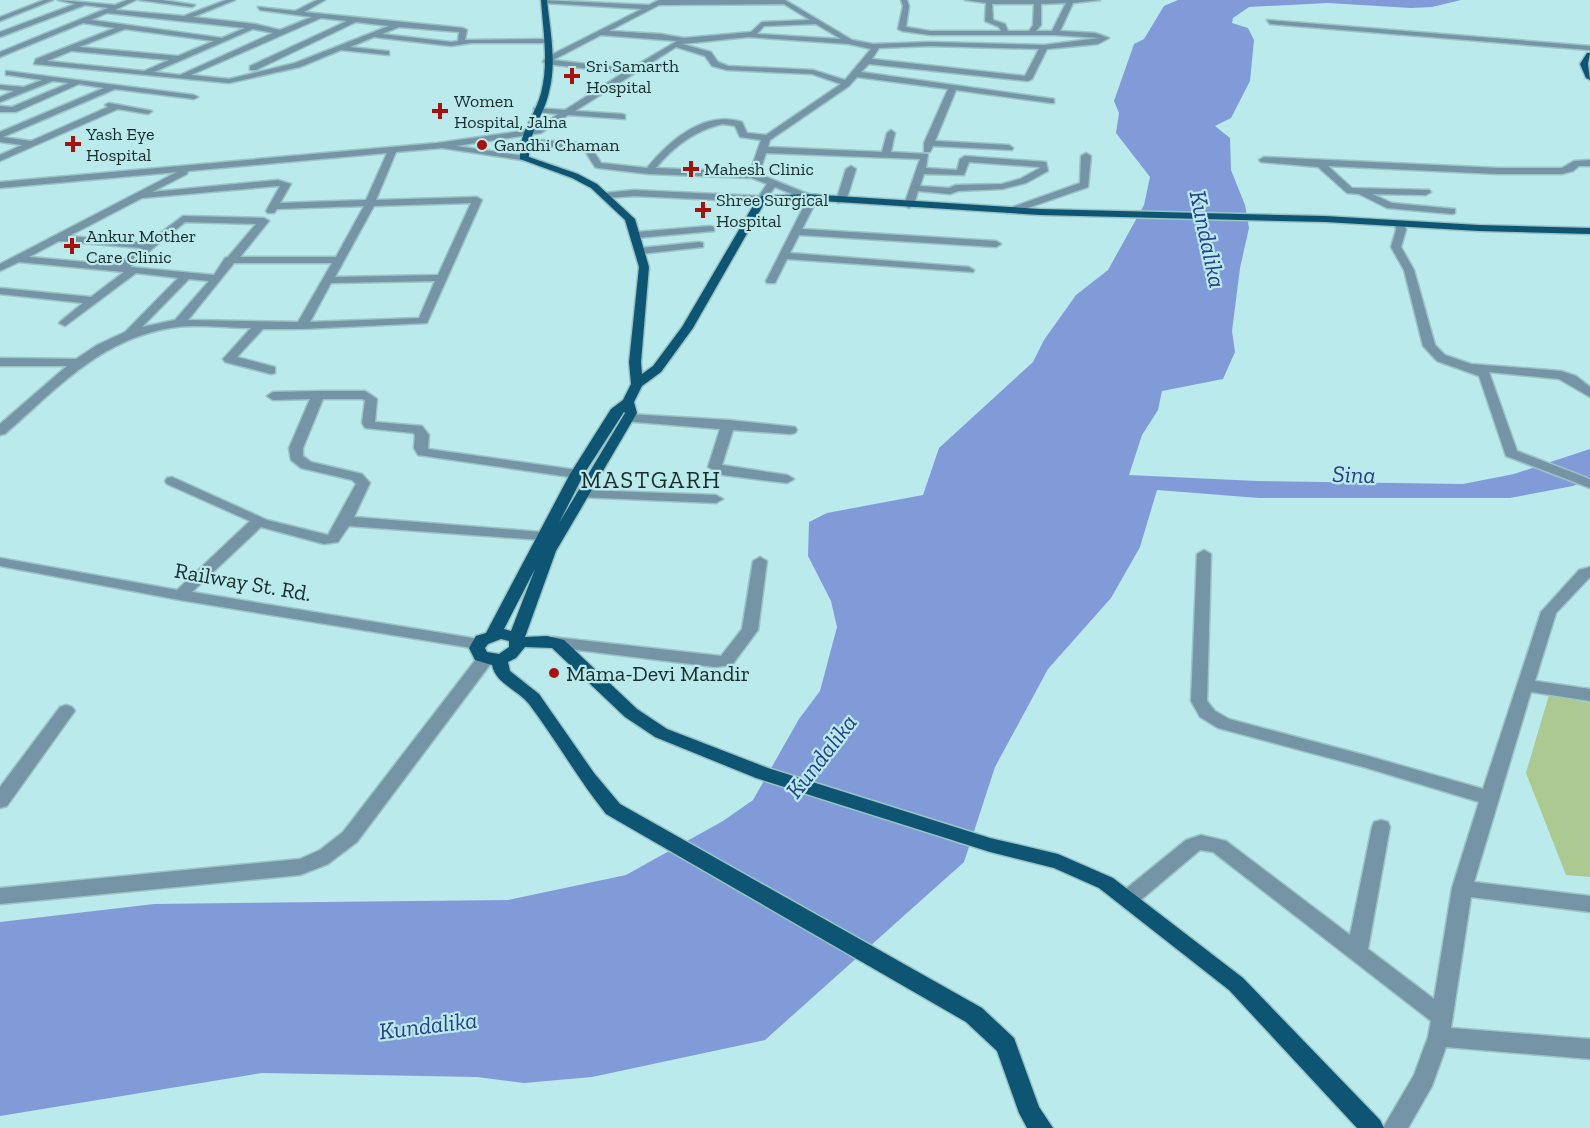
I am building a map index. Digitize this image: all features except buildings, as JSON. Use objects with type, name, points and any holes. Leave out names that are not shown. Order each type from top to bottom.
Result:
[{"type":"main road","points":[[544,1],[548,41],[545,93],[525,137],[525,159],[575,176],[607,195],[630,219],[644,267],[635,362],[637,384]]},
{"type":"main road","points":[[1590,55],[1584,64],[1590,78]]},
{"type":"main road","points":[[488,654],[493,634],[542,536],[577,474],[616,412],[628,402],[637,384],[657,369],[687,328],[762,199],[809,197],[841,201],[1010,210],[1590,231]]},
{"type":"main road","points":[[488,654],[516,651],[517,640],[549,551],[631,413],[628,402]]},
{"type":"main road","points":[[524,620],[644,723],[661,733],[762,773],[990,845],[1058,862],[1106,883],[1129,898],[1236,984],[1372,1128]]},
{"type":"main road","points":[[493,634],[506,633],[517,640],[547,641]]},
{"type":"main road","points":[[488,654],[502,673],[533,698],[588,778],[613,809],[974,1015],[1006,1045],[1033,1123]]},
{"type":"street","points":[[0,19],[50,0]]},
{"type":"street","points":[[61,0],[116,7]]},
{"type":"street","points":[[0,55],[133,0]]},
{"type":"street","points":[[142,0],[192,5]]},
{"type":"street","points":[[183,18],[232,0]]},
{"type":"street","points":[[251,11],[278,0]]},
{"type":"street","points":[[296,13],[322,0]]},
{"type":"street","points":[[525,137],[543,129],[566,112],[680,42],[752,34],[873,46],[901,44],[1044,47],[1098,42],[1105,38],[1095,35],[1055,33],[910,32],[902,29],[906,6],[904,0]]},
{"type":"street","points":[[971,0],[988,3],[1097,0]]},
{"type":"street","points":[[544,1],[658,3],[780,1],[790,4],[850,42]]},
{"type":"street","points":[[752,34],[762,24],[766,12],[780,1]]},
{"type":"street","points":[[1031,33],[1037,25],[1038,2]]},
{"type":"street","points":[[1055,33],[1070,2]]},
{"type":"street","points":[[0,35],[84,3]]},
{"type":"street","points":[[548,61],[658,3]]},
{"type":"street","points":[[988,3],[989,21],[1002,26],[1006,33]]},
{"type":"street","points":[[260,8],[398,25],[463,30],[465,42]]},
{"type":"street","points":[[106,11],[223,22],[281,32]]},
{"type":"street","points":[[0,14],[10,15]]},
{"type":"street","points":[[223,22],[242,15]]},
{"type":"street","points":[[181,77],[320,16]]},
{"type":"street","points":[[226,81],[355,20]]},
{"type":"street","points":[[83,21],[222,40]]},
{"type":"street","points":[[762,24],[819,22]]},
{"type":"street","points":[[1270,22],[1590,48]]},
{"type":"street","points":[[37,62],[226,81],[297,65],[398,25]]},
{"type":"street","points":[[144,73],[255,26]]},
{"type":"street","points":[[4,75],[124,27]]},
{"type":"street","points":[[0,29],[51,34]]},
{"type":"street","points":[[901,44],[902,36],[910,32]]},
{"type":"street","points":[[599,33],[661,36],[708,54],[715,64],[727,68],[816,72],[825,78],[846,83]]},
{"type":"street","points":[[372,35],[448,44],[548,41]]},
{"type":"street","points":[[0,44],[22,46]]},
{"type":"street","points":[[754,175],[768,138],[846,83],[875,51],[873,46]]},
{"type":"street","points":[[866,62],[1028,79],[1044,47]]},
{"type":"street","points":[[69,48],[179,58]]},
{"type":"street","points":[[340,48],[386,53]]},
{"type":"street","points":[[229,56],[268,61]]},
{"type":"street","points":[[548,61],[631,71]]},
{"type":"street","points":[[855,74],[1051,101]]},
{"type":"street","points":[[4,75],[194,97]]},
{"type":"street","points":[[0,100],[51,79]]},
{"type":"street","points":[[0,109],[13,110],[79,82]]},
{"type":"street","points":[[0,87],[25,90]]},
{"type":"street","points":[[0,137],[114,87]]},
{"type":"street","points":[[909,205],[928,143],[953,87]]},
{"type":"street","points":[[80,101],[148,111]]},
{"type":"street","points":[[0,158],[117,106]]},
{"type":"street","points":[[537,110],[621,117]]},
{"type":"street","points":[[649,171],[671,147],[711,125],[735,122],[739,124],[743,135],[768,138]]},
{"type":"street","points":[[886,153],[891,133]]},
{"type":"street","points":[[0,137],[32,144]]},
{"type":"street","points":[[0,185],[525,137],[579,145],[588,149],[598,165],[649,171],[754,175],[809,197],[796,232],[771,281]]},
{"type":"street","points":[[928,143],[1009,148]]},
{"type":"street","points":[[437,146],[525,159]]},
{"type":"street","points":[[302,326],[370,202],[393,150]]},
{"type":"street","points":[[763,150],[925,156]]},
{"type":"street","points":[[1010,210],[1086,184],[1086,156]]},
{"type":"street","points":[[915,188],[950,191],[956,188],[1006,188],[1035,176],[1045,169],[1043,164],[965,159],[961,173],[920,171]]},
{"type":"street","points":[[1264,160],[1519,171],[1562,171],[1570,169],[1577,163],[1590,163]]},
{"type":"street","points":[[1319,164],[1346,189],[1361,192],[1426,192]]},
{"type":"street","points":[[0,268],[192,168]]},
{"type":"street","points":[[841,201],[851,169]]},
{"type":"street","points":[[136,197],[284,183],[287,186],[264,221],[179,323]]},
{"type":"street","points":[[607,195],[634,193],[762,199],[772,184]]},
{"type":"street","points":[[1361,192],[1390,206],[1452,210]]},
{"type":"street","points":[[0,431],[81,363],[117,339],[128,335],[179,323],[302,326],[423,321],[477,200],[275,206]]},
{"type":"street","points":[[120,270],[183,219],[264,221]]},
{"type":"street","points":[[1400,224],[1401,230],[1396,247],[1409,270],[1429,346],[1434,354],[1477,370],[1487,379],[1511,453],[1590,484]]},
{"type":"street","points":[[636,235],[710,229]]},
{"type":"street","points":[[796,232],[996,244]]},
{"type":"street","points":[[56,238],[149,246]]},
{"type":"street","points":[[640,251],[699,245]]},
{"type":"street","points":[[784,256],[969,270]]},
{"type":"street","points":[[18,259],[216,278]]},
{"type":"street","points":[[229,261],[339,260]]},
{"type":"street","points":[[65,323],[132,271]]},
{"type":"street","points":[[128,335],[186,275]]},
{"type":"street","points":[[327,279],[443,278]]},
{"type":"street","points":[[0,291],[94,301]]},
{"type":"street","points":[[260,325],[229,359],[272,370]]},
{"type":"street","points":[[0,362],[81,363]]},
{"type":"street","points":[[1467,367],[1561,375],[1572,379],[1590,393]]},
{"type":"street","points":[[259,522],[330,540],[337,536],[363,483],[362,480],[306,465],[300,462],[294,453],[318,395]]},
{"type":"street","points":[[273,396],[369,397],[371,399],[368,423],[417,429],[422,435],[423,452],[577,474]]},
{"type":"street","points":[[628,418],[790,430]]},
{"type":"street","points":[[728,424],[715,467],[723,471],[787,479]]},
{"type":"street","points":[[172,481],[259,518],[259,522]]},
{"type":"street","points":[[584,494],[716,499]]},
{"type":"street","points":[[345,521],[542,536]]},
{"type":"street","points":[[180,595],[259,522]]},
{"type":"street","points":[[1204,554],[1199,701],[1202,709],[1211,718],[1224,724],[1368,762],[1489,798]]},
{"type":"street","points":[[547,641],[715,662],[726,661],[750,630],[760,561]]},
{"type":"street","name":"Railway St. Rd.","points":[[0,562],[488,654]]},
{"type":"street","points":[[1395,1128],[1424,1079],[1441,1027],[1462,888],[1549,612],[1584,573],[1590,572]]},
{"type":"street","points":[[0,896],[300,867],[314,863],[339,848],[350,837],[488,654]]},
{"type":"street","points":[[1525,685],[1590,695]]},
{"type":"street","points":[[0,801],[66,711]]},
{"type":"street","points":[[1357,952],[1381,827]]},
{"type":"street","points":[[1129,898],[1194,845],[1201,842],[1210,843],[1226,851],[1357,952],[1441,1027],[1590,1049]]},
{"type":"street","points":[[1462,888],[1590,904]]},
{"type":"green space","points":[[1549,695],[1590,703],[1590,877],[1566,875],[1526,773]]},
{"type":"water","name":"Kundalika","points":[[1178,0],[1461,0],[1432,7],[1411,8],[1328,3],[1249,7],[1233,18],[1232,23],[1248,28],[1254,40],[1250,81],[1231,118],[1215,126],[1230,138],[1231,170],[1245,205],[1249,228],[1240,268],[1232,331],[1235,352],[1223,379],[1162,391],[1158,410],[1142,435],[1129,475],[1257,481],[1463,484],[1514,474],[1590,449],[1590,478],[1573,486],[1510,498],[1259,498],[1157,490],[1140,547],[1111,598],[1048,669],[995,767],[964,862],[765,1040],[592,1077],[524,1083],[477,1077],[262,1073],[0,1116],[0,922],[154,904],[508,900],[626,875],[723,821],[753,800],[799,719],[820,691],[837,627],[831,601],[808,556],[809,522],[827,513],[923,495],[939,448],[1033,362],[1044,340],[1076,295],[1108,270],[1144,205],[1150,177],[1116,133],[1119,113],[1114,101],[1134,44],[1144,39],[1164,6]]},
{"type":"place","name":"Sri Samarth Hospital","points":[[572,76]]},
{"type":"place","name":"Women Hospital, Jalna","points":[[440,111]]},
{"type":"place","name":"Yash Eye Hospital","points":[[73,144]]},
{"type":"place","name":"Gandhi Chaman","points":[[482,145]]},
{"type":"place","name":"Mahesh Clinic","points":[[691,169]]},
{"type":"place","name":"Shree Surgical Hospital","points":[[703,210]]},
{"type":"place","name":"Ankur Mother Care Clinic","points":[[72,246]]},
{"type":"place","name":"Mama-Devi Mandir","points":[[554,673]]},
{"type":"district","name":"MASTGARH","points":[[651,479]]},
{"type":"water label","name":"Sina","points":[[1354,474]]}]
